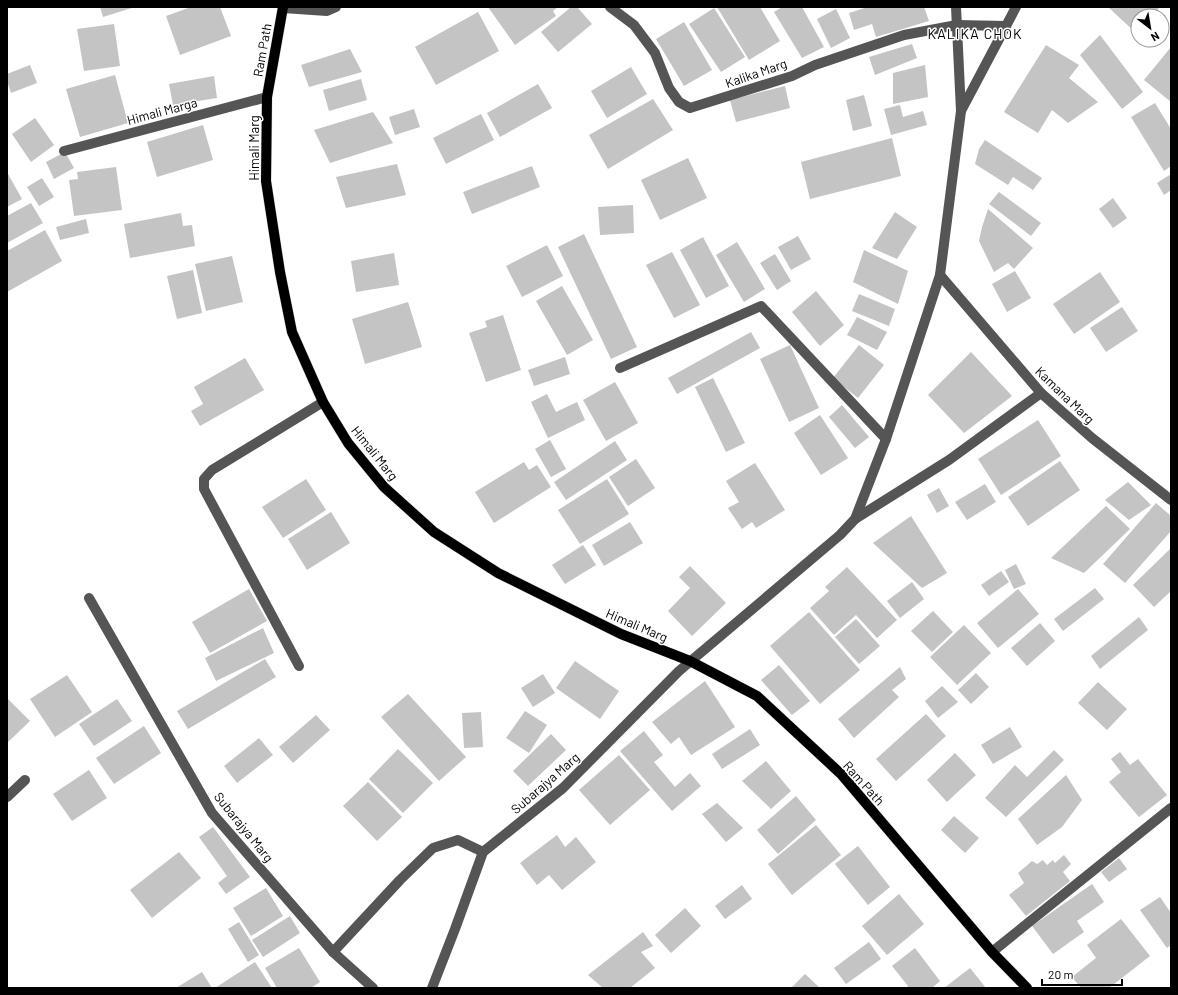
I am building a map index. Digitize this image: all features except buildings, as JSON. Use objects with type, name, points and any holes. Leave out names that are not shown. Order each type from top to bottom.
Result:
[{"type":"main road","name":"Ram Path","points":[[266,97],[283,7]]},
{"type":"main road","name":"Himali Marg","points":[[266,97],[266,182],[280,272],[292,332],[323,402],[348,444],[384,487],[434,532],[498,573],[621,634],[690,661]]},
{"type":"main road","name":"Ram Path","points":[[690,661],[757,696],[841,774],[992,952],[1027,988]]},
{"type":"street","points":[[283,7],[327,11],[336,7]]},
{"type":"street","name":"Kalika Marg","points":[[610,7],[634,24],[655,53],[669,88],[679,102],[690,108],[792,76],[815,65],[904,35],[957,25],[1006,26]]},
{"type":"street","points":[[855,519],[886,439],[940,275],[961,111],[956,7]]},
{"type":"street","points":[[961,111],[1016,7]]},
{"type":"street","name":"Himali Marga","points":[[64,151],[266,97]]},
{"type":"street","name":"Kamana Marg","points":[[940,275],[1041,393],[1092,438],[1171,500]]},
{"type":"street","points":[[620,368],[761,306],[886,439]]},
{"type":"street","points":[[855,519],[949,460],[1041,393]]},
{"type":"street","points":[[299,666],[204,489],[204,479],[212,470],[323,402]]},
{"type":"street","name":"Subarajya Marg","points":[[483,852],[563,788],[679,671],[840,535],[855,519]]},
{"type":"street","name":"Subarajya Marg","points":[[89,598],[212,813],[333,952],[373,988]]},
{"type":"street","points":[[7,797],[25,780]]},
{"type":"street","points":[[992,952],[1171,808]]},
{"type":"street","points":[[333,952],[400,880],[433,848],[458,840],[483,852],[456,929],[432,988]]},
{"type":"district","name":"KALIKA CHOK","points":[[975,33]]}]
